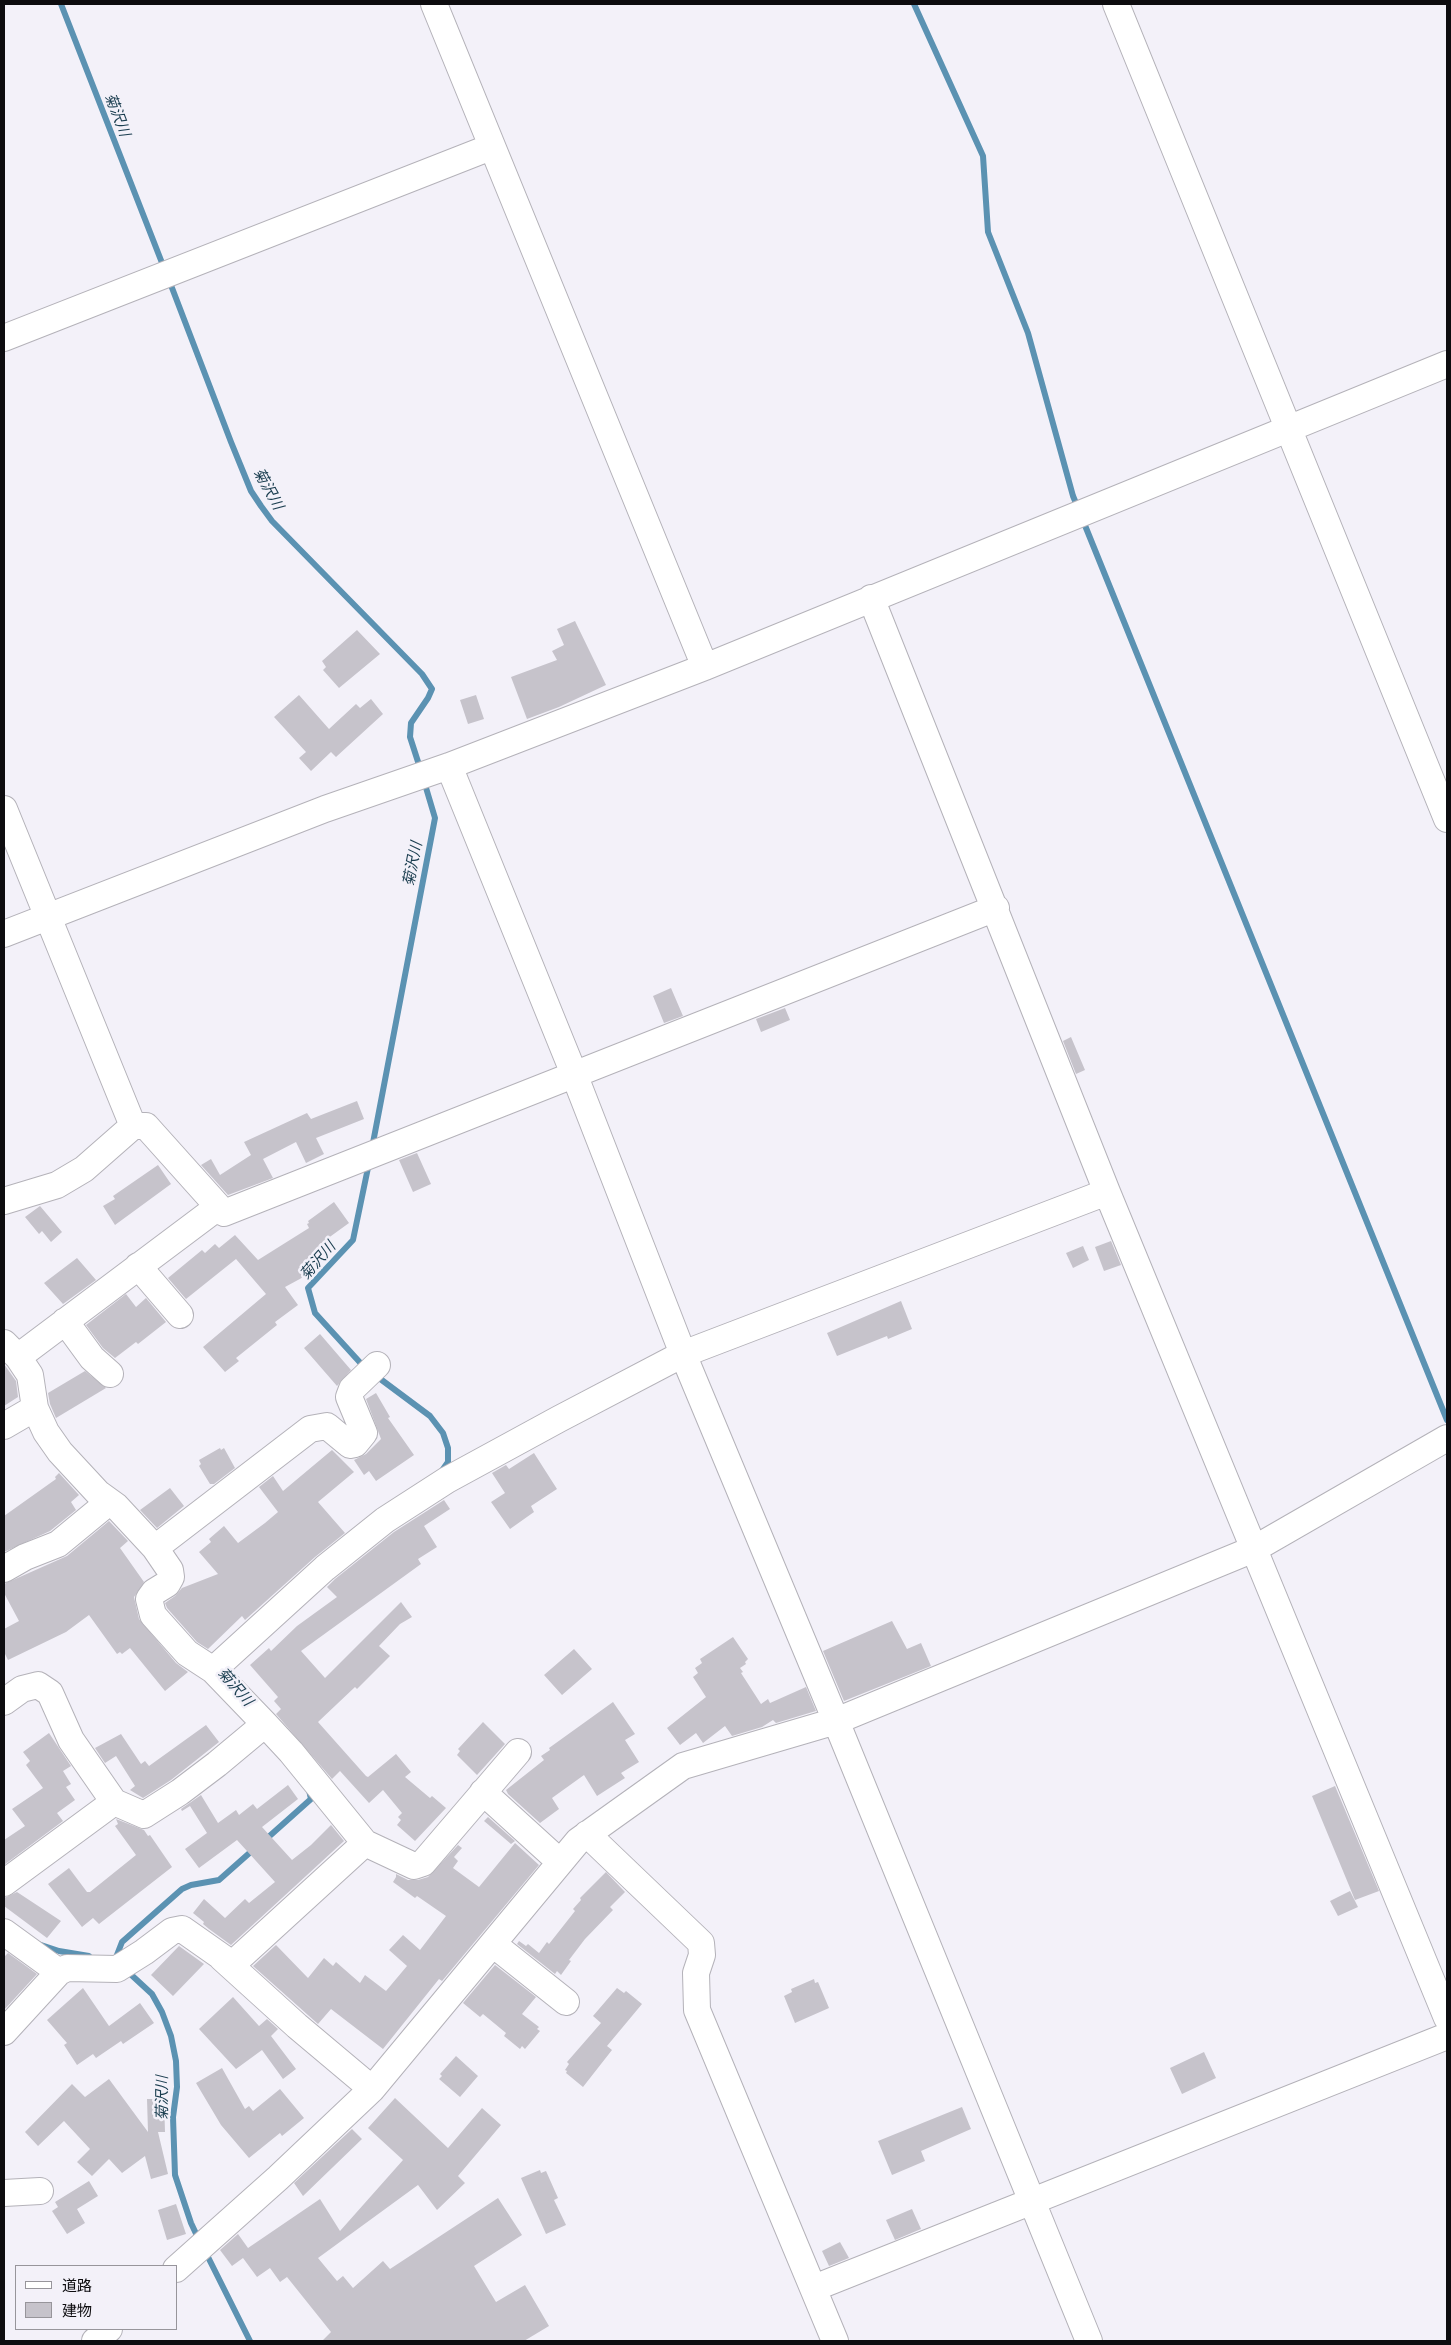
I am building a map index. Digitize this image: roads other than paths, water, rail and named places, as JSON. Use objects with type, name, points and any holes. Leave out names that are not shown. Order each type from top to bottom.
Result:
[{"type":"street","points":[[434,4],[704,667]]},
{"type":"street","points":[[1116,4],[1447,819]]},
{"type":"street","points":[[4,338],[491,147]]},
{"type":"street","points":[[4,934],[325,809],[449,766],[704,667],[1447,364]]},
{"type":"street","points":[[871,598],[1108,1192],[1447,2018]]},
{"type":"street","points":[[449,766],[574,1074],[684,1354],[1089,2341]]},
{"type":"street","points":[[4,809],[133,1126]]},
{"type":"street","points":[[4,1201],[57,1185],[84,1169],[133,1126],[146,1126],[224,1213],[996,908]]},
{"type":"street","points":[[213,1670],[325,1568],[386,1520],[447,1480],[684,1354],[1108,1192]]},
{"type":"street","points":[[218,1207],[65,1321],[11,1350],[30,1375],[35,1408],[46,1432],[60,1452],[109,1502],[116,1506],[155,1548],[167,1566],[171,1577],[167,1584],[154,1592],[150,1599],[153,1615],[187,1653],[213,1670],[265,1724],[291,1752],[365,1843],[414,1866],[420,1864],[518,1752]]},
{"type":"street","points":[[138,1266],[180,1315]]},
{"type":"street","points":[[65,1321],[92,1358],[110,1374]]},
{"type":"street","points":[[155,1548],[310,1430],[327,1426],[350,1445],[355,1444],[364,1433],[349,1398],[352,1389],[377,1365]]},
{"type":"street","points":[[4,1426],[35,1408]]},
{"type":"street","points":[[178,2267],[278,2178],[372,2089],[578,1841],[683,1766],[836,1721],[1254,1549],[1447,1438]]},
{"type":"street","points":[[4,1569],[25,1557],[58,1544],[109,1502]]},
{"type":"street","points":[[4,1702],[22,1689],[38,1685],[50,1693],[71,1740],[114,1802],[144,1815],[217,1764],[265,1724]]},
{"type":"street","points":[[483,1792],[560,1862]]},
{"type":"street","points":[[4,1883],[114,1802]]},
{"type":"street","points":[[587,1834],[701,1943],[702,1955],[696,1973],[697,2010],[836,2341]]},
{"type":"street","points":[[4,2032],[59,1972],[67,1968],[125,1964],[172,1931],[182,1929],[229,1962],[238,1959],[365,1843]]},
{"type":"street","points":[[4,1932],[59,1972]]},
{"type":"street","points":[[492,1944],[566,2002]]},
{"type":"street","points":[[222,1958],[297,2026],[372,2089]]},
{"type":"street","points":[[814,2288],[1447,2036]]},
{"type":"street","points":[[4,2193],[40,2191]]},
{"type":"street","points":[[95,2341],[108,2330]]},
{"type":"waterway","name":"菊沢川","points":[[61,4],[164,268]]},
{"type":"waterway","points":[[914,4],[983,156],[988,232],[1028,333],[1073,496],[1078,508]]},
{"type":"waterway","name":"菊沢川","points":[[169,280],[251,491],[272,521],[422,674],[432,689],[411,723],[410,737],[421,771]]},
{"type":"waterway","points":[[1082,518],[1447,1420]]},
{"type":"waterway","name":"菊沢川","points":[[372,1148],[435,818],[424,781]]},
{"type":"waterway","name":"菊沢川","points":[[365,1368],[315,1313],[308,1288],[353,1240],[369,1163]]},
{"type":"waterway","name":"菊沢川","points":[[375,1375],[430,1416],[443,1433],[448,1448],[448,1462],[441,1472]]},
{"type":"waterway","name":"菊沢川","points":[[264,1841],[311,1799],[309,1790]]},
{"type":"waterway","name":"菊沢川","points":[[115,1960],[122,1942],[182,1889],[191,1885],[219,1880],[254,1849]]},
{"type":"waterway","points":[[38,1944],[59,1951],[89,1956]]},
{"type":"waterway","name":"菊沢川","points":[[126,1970],[152,1994],[162,2012],[171,2036],[176,2061],[177,2087],[173,2117],[175,2175],[191,2223],[199,2240]]},
{"type":"waterway","name":"菊沢川","points":[[205,2251],[250,2341]]}]
